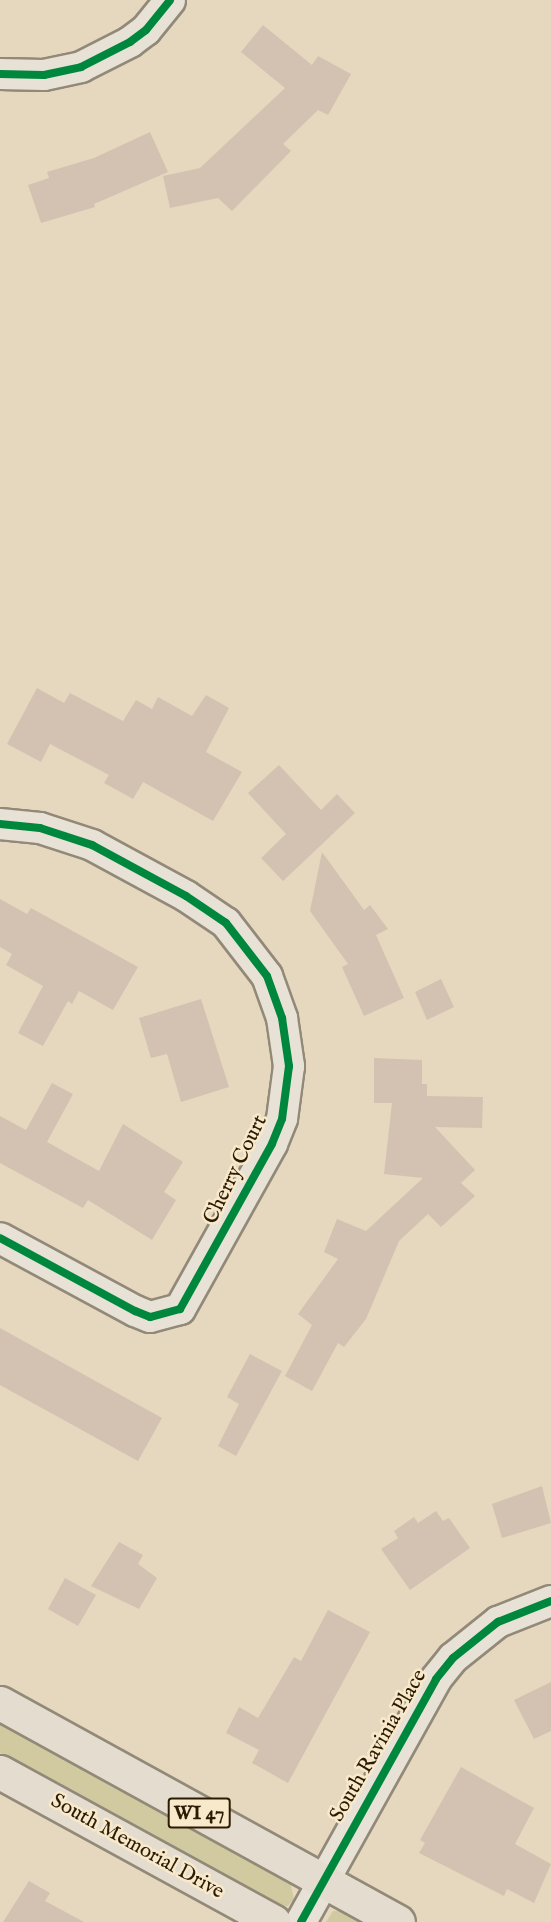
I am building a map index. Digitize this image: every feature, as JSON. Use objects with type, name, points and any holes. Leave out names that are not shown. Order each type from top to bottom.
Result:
[{"type":"main road","name":"WI 47","points":[[0,1703],[398,1922]]},
{"type":"main road","name":"South Memorial Drive","points":[[0,1772],[274,1922]]},
{"type":"street","points":[[0,74],[44,75],[81,67],[130,42],[146,30],[170,0]]},
{"type":"street","name":"Cherry Court","points":[[0,824],[40,828],[92,845],[186,896],[226,923],[267,976],[282,1018],[289,1066],[282,1119],[272,1144],[180,1309],[150,1317],[0,1238]]},
{"type":"street","name":"South Ravinia Place","points":[[301,1922],[436,1679],[453,1658],[498,1622],[551,1601]]},
{"type":"shaded area","points":[[0,1724],[283,1876],[290,1882],[294,1899],[288,1906],[280,1907],[0,1753]]},
{"type":"shaded area","points":[[333,1911],[342,1911],[363,1922],[326,1922]]},
{"type":"building","points":[[263,25],[312,65],[318,56],[351,74],[328,115],[318,110],[283,144],[291,151],[232,211],[218,198],[170,208],[163,176],[200,168],[285,88],[241,52]]},
{"type":"building","points":[[150,132],[168,172],[94,204],[95,207],[41,223],[28,185],[49,178],[47,172],[94,158]]},
{"type":"building","points":[[37,688],[64,703],[70,693],[123,721],[136,700],[152,709],[158,697],[192,716],[206,695],[229,708],[206,752],[242,772],[213,821],[143,782],[133,799],[104,783],[109,775],[50,744],[41,762],[7,744]]},
{"type":"building","points":[[279,765],[321,810],[337,794],[355,813],[283,881],[261,858],[286,834],[248,793]]},
{"type":"building","points":[[322,852],[364,910],[370,905],[388,929],[376,935],[404,998],[364,1016],[342,967],[348,964],[310,911]]},
{"type":"building","points":[[0,899],[27,914],[31,908],[138,967],[113,1010],[79,991],[72,1004],[68,1001],[43,1046],[18,1033],[43,986],[6,965],[12,954],[0,947]]},
{"type":"building","points":[[441,979],[454,1007],[427,1020],[415,992]]},
{"type":"building","points":[[201,999],[229,1087],[181,1102],[167,1054],[151,1058],[139,1018]]},
{"type":"building","points":[[374,1058],[422,1060],[422,1084],[427,1084],[427,1096],[483,1097],[482,1128],[435,1127],[475,1170],[461,1183],[475,1196],[441,1227],[428,1214],[399,1241],[366,1319],[344,1347],[338,1343],[312,1391],[285,1376],[312,1325],[298,1314],[338,1259],[324,1252],[337,1219],[366,1231],[423,1178],[384,1174],[392,1103],[374,1103]]},
{"type":"building","points":[[52,1083],[73,1094],[47,1142],[99,1171],[123,1124],[183,1162],[164,1192],[176,1200],[152,1240],[88,1200],[83,1208],[0,1163],[0,1116],[26,1130]]},
{"type":"building","points":[[0,1328],[162,1418],[138,1461],[0,1385]]},
{"type":"building","points":[[250,1354],[282,1371],[236,1456],[218,1446],[239,1404],[227,1397]]},
{"type":"building","points":[[542,1486],[551,1523],[502,1538],[492,1504]]},
{"type":"building","points":[[436,1511],[443,1521],[449,1518],[470,1548],[410,1590],[381,1549],[398,1538],[394,1531],[414,1517],[418,1523]]},
{"type":"building","points":[[119,1542],[143,1555],[138,1564],[157,1578],[139,1609],[91,1586]]},
{"type":"building","points":[[65,1578],[96,1595],[78,1626],[48,1609]]},
{"type":"building","points":[[328,1610],[370,1632],[288,1783],[252,1763],[259,1750],[226,1733],[239,1707],[258,1718],[294,1657],[301,1661]]},
{"type":"building","points":[[551,1682],[551,1731],[534,1739],[514,1700]]},
{"type":"building","points":[[461,1767],[534,1808],[515,1844],[551,1864],[534,1903],[507,1889],[504,1896],[419,1853],[425,1843],[420,1840]]},
{"type":"building","points":[[29,1881],[50,1893],[45,1901],[84,1922],[3,1922]]},
{"type":"cycle path","points":[[0,74],[44,75],[81,67],[130,42],[146,30],[170,0]]},
{"type":"cycle path","points":[[0,824],[40,828],[92,845],[186,896],[226,923],[267,976],[282,1018],[289,1066],[282,1119],[272,1144],[180,1309],[150,1317],[0,1238]]},
{"type":"cycle path","points":[[301,1922],[436,1679],[453,1658],[498,1622],[551,1601]]}]
